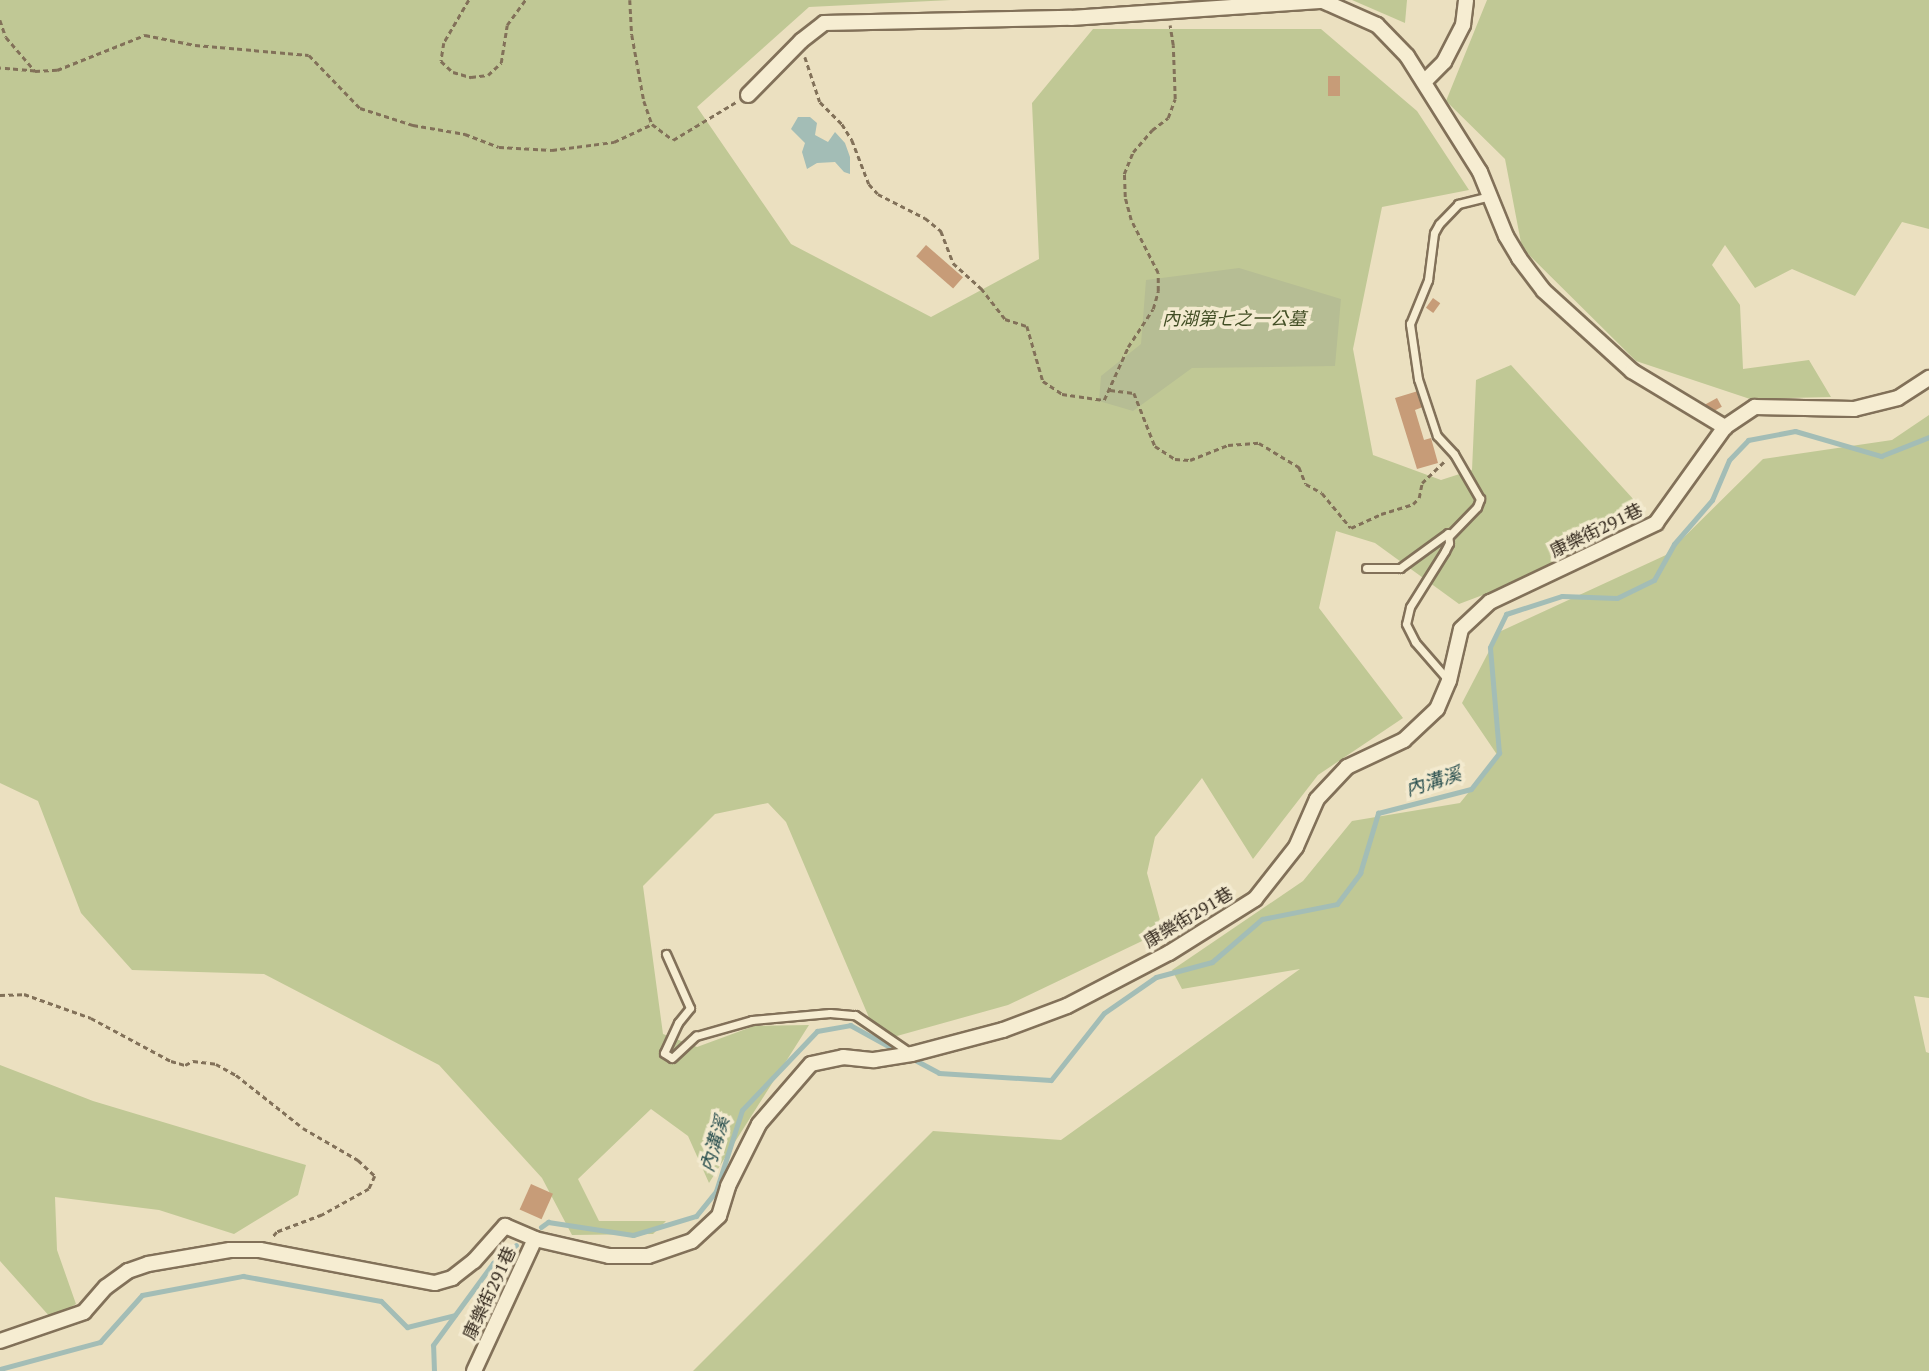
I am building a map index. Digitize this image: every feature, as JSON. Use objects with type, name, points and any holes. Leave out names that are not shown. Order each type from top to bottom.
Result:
[{"type":"street","points":[[1425,80],[1444,62],[1463,25],[1466,0]]},
{"type":"street","points":[[748,95],[801,41],[824,23],[1071,18],[1323,1],[1377,25],[1425,80],[1480,172],[1506,236],[1544,291],[1632,371],[1725,428]]},
{"type":"street","name":"康樂街291巷","points":[[474,1371],[535,1240],[609,1256],[648,1256],[692,1241],[719,1216],[728,1186],[759,1124],[811,1064],[843,1057],[874,1060],[912,1054],[1003,1030],[1067,1006],[1169,953],[1255,899],[1296,847],[1317,799],[1347,767],[1404,740],[1437,709],[1449,681],[1461,629],[1490,602],[1656,523],[1725,428],[1755,407],[1854,409],[1898,398],[1929,378]]},
{"type":"street","points":[[0,1341],[84,1312],[106,1287],[128,1271],[148,1264],[230,1250],[260,1250],[435,1283],[452,1278],[474,1261],[505,1226],[535,1240]]},
{"type":"lane","points":[[1449,681],[1415,642],[1406,624],[1410,607],[1445,551],[1449,536],[1477,507],[1480,499],[1454,454],[1437,436],[1418,379],[1410,324],[1429,280],[1434,233],[1439,224],[1458,204],[1489,196]]},
{"type":"lane","points":[[1366,568],[1400,568],[1445,533],[1449,536]]},
{"type":"lane","points":[[666,954],[690,1008],[678,1023],[664,1053],[672,1058],[696,1036],[752,1020],[830,1013],[855,1015],[912,1054]]},
{"type":"path","points":[[469,0],[444,43],[441,61],[453,72],[471,77],[488,75],[501,63],[508,25],[525,0]]},
{"type":"path","points":[[630,0],[632,36],[644,102],[652,124],[673,140],[748,95]]},
{"type":"path","points":[[801,41],[820,102],[842,124],[852,140],[869,184],[878,194],[925,218],[941,231],[953,263],[981,288],[1005,319],[1027,326],[1043,381],[1062,394],[1104,400],[1128,347],[1153,309],[1158,291],[1158,272],[1131,220],[1125,198],[1124,174],[1133,152],[1152,130],[1168,118],[1175,99],[1174,46],[1167,12]]},
{"type":"path","points":[[0,20],[6,37],[35,71]]},
{"type":"path","points":[[0,68],[35,71],[57,69],[145,36],[195,46],[309,55],[360,108],[413,125],[465,134],[499,147],[552,150],[614,142],[652,124]]},
{"type":"path","points":[[1110,390],[1134,393],[1155,446],[1175,459],[1190,460],[1228,445],[1259,443],[1299,467],[1306,484],[1322,493],[1351,528],[1413,504],[1419,498],[1424,480],[1438,465],[1446,462],[1437,436]]},
{"type":"path","points":[[0,995],[24,994],[90,1018],[171,1061],[185,1065],[193,1061],[216,1064],[236,1075],[303,1128],[370,1169],[374,1182],[369,1189],[322,1215],[277,1232],[260,1250]]},
{"type":"green space","points":[[0,0],[951,0],[809,7],[697,107],[791,244],[931,317],[1039,259],[1032,103],[1093,29],[1321,29],[1417,111],[1469,190],[1382,207],[1353,349],[1373,455],[1441,480],[1472,470],[1476,380],[1511,365],[1645,512],[1544,572],[1459,604],[1375,543],[1336,531],[1319,608],[1403,718],[1318,775],[1253,859],[1202,778],[1155,837],[1147,873],[1163,931],[1008,1005],[879,1041],[786,822],[768,803],[715,814],[643,886],[663,1034],[697,1047],[754,1026],[809,1025],[709,1183],[688,1136],[651,1109],[578,1179],[599,1221],[666,1221],[653,1234],[572,1235],[542,1178],[439,1065],[264,974],[132,970],[81,913],[38,801],[0,783]]},
{"type":"green space","points":[[1352,0],[1407,0],[1405,23]]},
{"type":"green space","points":[[1487,0],[1929,0],[1929,229],[1902,222],[1855,296],[1792,269],[1755,288],[1725,245],[1712,265],[1740,305],[1743,369],[1809,360],[1831,397],[1750,399],[1636,361],[1522,248],[1505,159],[1446,101]]},
{"type":"green space","name":"內湖第七之一公墓","points":[[1239,268],[1341,299],[1335,366],[1192,368],[1133,411],[1099,401],[1101,376],[1141,344],[1146,280]]},
{"type":"green space","points":[[1929,415],[1929,998],[1914,996],[1926,1052],[1929,1053],[1929,1371],[693,1371],[933,1131],[1061,1140],[1300,969],[1182,989],[1172,970],[1303,881],[1352,821],[1460,803],[1498,756],[1462,703],[1499,632],[1666,555],[1763,459],[1892,440]]},
{"type":"green space","points":[[0,1065],[93,1101],[306,1165],[298,1195],[234,1234],[159,1210],[55,1197],[57,1250],[76,1304],[51,1318],[0,1261]]},
{"type":"water","points":[[798,117],[810,117],[817,123],[815,135],[828,142],[835,132],[845,143],[850,157],[850,174],[844,172],[835,162],[817,163],[807,169],[802,152],[805,143],[791,129]]},
{"type":"building","points":[[1328,76],[1340,76],[1340,96],[1328,96]]},
{"type":"building","points":[[926,245],[963,277],[953,288],[916,256]]},
{"type":"building","points":[[1433,298],[1440,303],[1433,313],[1426,308]]},
{"type":"building","points":[[1418,391],[1423,407],[1415,410],[1424,440],[1431,438],[1438,463],[1417,469],[1395,398]]},
{"type":"building","points":[[1717,398],[1722,407],[1710,413],[1706,404]]},
{"type":"building","points":[[531,1184],[553,1194],[542,1219],[520,1210]]},
{"type":"waterway","name":"內溝溪","points":[[915,1060],[939,1073],[1051,1080],[1104,1013],[1156,977],[1212,962],[1262,919],[1337,904],[1360,873],[1378,813],[1471,789],[1499,753],[1490,647],[1506,614],[1562,596],[1617,598],[1654,580],[1674,544],[1712,500],[1729,460],[1748,440],[1795,431],[1881,456],[1929,437]]},
{"type":"waterway","name":"內溝溪","points":[[541,1227],[548,1222],[633,1235],[696,1216],[716,1191],[742,1110],[817,1031],[850,1025],[897,1051]]},
{"type":"waterway","name":"內溝溪","points":[[434,1371],[433,1345],[493,1263],[516,1245]]},
{"type":"waterway","points":[[0,1369],[100,1342],[142,1295],[243,1276],[381,1301],[407,1327],[455,1315]]}]
